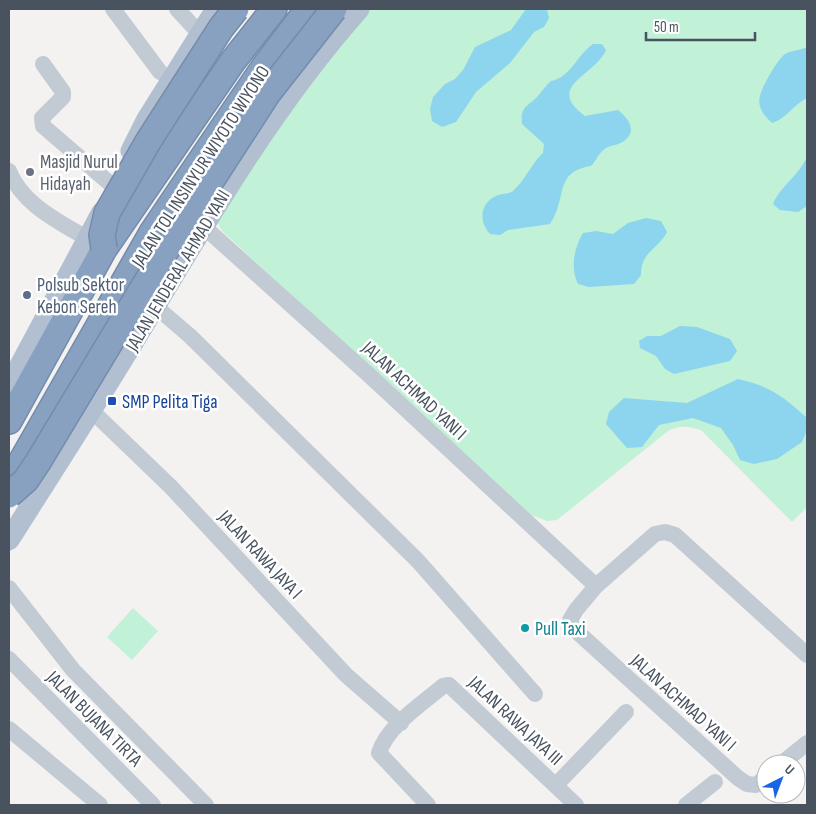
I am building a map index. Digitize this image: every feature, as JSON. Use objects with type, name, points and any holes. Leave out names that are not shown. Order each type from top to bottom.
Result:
[{"type":"highway","points":[[96,244],[102,235],[107,213],[148,140],[221,28],[236,9]]},
{"type":"highway","points":[[9,404],[134,172],[243,9]]},
{"type":"highway","name":"JALAN TOL INSINYUR WIYOTO WIYONO","points":[[9,421],[96,244],[274,9]]},
{"type":"highway","name":"JALAN TOL INSINYUR WIYOTO WIYONO","points":[[9,483],[153,231],[264,67],[306,9]]},
{"type":"highway","name":"JALAN JENDERAL AHMAD YANI","points":[[9,502],[158,246],[261,88],[321,9]]},
{"type":"highway","points":[[9,495],[26,480],[158,263],[268,92],[334,9]]},
{"type":"main road","points":[[12,369],[96,244],[114,187],[147,119],[216,9]]},
{"type":"main road","name":"JALAN JENDERAL AHMAD YANI","points":[[9,540],[92,411],[223,194],[331,41],[359,9]]},
{"type":"street","points":[[113,9],[160,72]]},
{"type":"street","points":[[176,9],[200,34]]},
{"type":"street","points":[[9,434],[130,223],[238,62],[280,9]]},
{"type":"street","points":[[9,476],[150,229],[261,66],[306,9]]},
{"type":"street","points":[[43,64],[63,92],[64,97],[61,102],[42,118],[43,126],[114,187]]},
{"type":"street","points":[[9,171],[20,191],[41,210],[96,244]]},
{"type":"street","name":"JALAN ACHMAD YANI I","points":[[202,226],[369,374],[596,586]]},
{"type":"street","points":[[155,306],[190,336],[396,540],[535,694]]},
{"type":"street","name":"JALAN RAWA JAYA I","points":[[92,411],[172,487],[346,675],[401,723]]},
{"type":"street","name":"JALAN ACHMAD YANI I","points":[[756,786],[747,784],[738,778],[573,628],[570,620],[596,586],[655,534],[665,532],[675,534],[807,654]]},
{"type":"street","points":[[9,588],[73,670],[206,805]]},
{"type":"street","name":"JALAN BUJANA TIRTA","points":[[9,659],[153,805]]},
{"type":"street","name":"JALAN RAWA JAYA III","points":[[401,723],[443,686],[449,685],[576,805]]},
{"type":"street","name":"JALAN RAWA JAYA III","points":[[556,785],[626,712]]},
{"type":"street","points":[[401,723],[382,742],[379,753],[383,760],[428,805]]},
{"type":"street","points":[[10,733],[100,805]]},
{"type":"street","points":[[793,754],[807,743]]},
{"type":"street","points":[[686,805],[715,782]]},
{"type":"green space","points":[[368,9],[807,9],[807,507],[792,522],[701,430],[684,427],[668,431],[557,520],[547,521],[531,515],[222,231],[216,220],[216,211]]},
{"type":"green space","points":[[133,608],[158,631],[132,660],[107,637]]},
{"type":"water","points":[[526,9],[547,10],[549,18],[544,27],[534,32],[510,63],[476,92],[456,122],[442,127],[432,121],[430,109],[433,97],[445,84],[455,79],[463,70],[475,47],[511,30]]},
{"type":"water","points":[[593,44],[602,44],[606,50],[600,59],[576,81],[569,97],[574,106],[585,116],[618,110],[630,125],[631,129],[628,137],[622,142],[604,149],[591,166],[579,169],[571,174],[566,180],[559,205],[550,224],[508,230],[500,235],[490,234],[484,224],[482,213],[486,204],[496,196],[510,193],[514,190],[543,153],[544,144],[522,124],[523,111],[551,81],[558,79],[568,71]]},
{"type":"water","points":[[807,47],[807,98],[782,118],[772,123],[760,106],[759,101],[762,89],[772,70],[785,54]]},
{"type":"water","points":[[807,156],[807,206],[798,212],[780,210],[773,204],[776,197],[800,169]]},
{"type":"water","points":[[646,218],[661,221],[667,232],[647,256],[641,275],[634,284],[589,287],[578,284],[574,271],[574,258],[577,245],[583,233],[596,231],[613,234],[628,223]]},
{"type":"water","points":[[680,326],[697,327],[730,339],[737,351],[730,361],[674,374],[665,369],[656,356],[640,348],[639,341],[647,336],[661,336]]},
{"type":"water","points":[[738,379],[759,385],[776,393],[807,418],[807,430],[802,442],[777,459],[754,464],[740,460],[733,445],[721,428],[693,418],[659,425],[642,447],[627,448],[606,424],[609,412],[624,398],[687,403]]},
{"type":"place","name":"Masjid Nurul Hidayah","points":[[30,172]]},
{"type":"place","name":"Polsub Sektor Kebon Sereh","points":[[27,295]]},
{"type":"place","name":"SMP Pelita Tiga","points":[[112,401]]},
{"type":"place","name":"Pull Taxi","points":[[525,628]]}]
